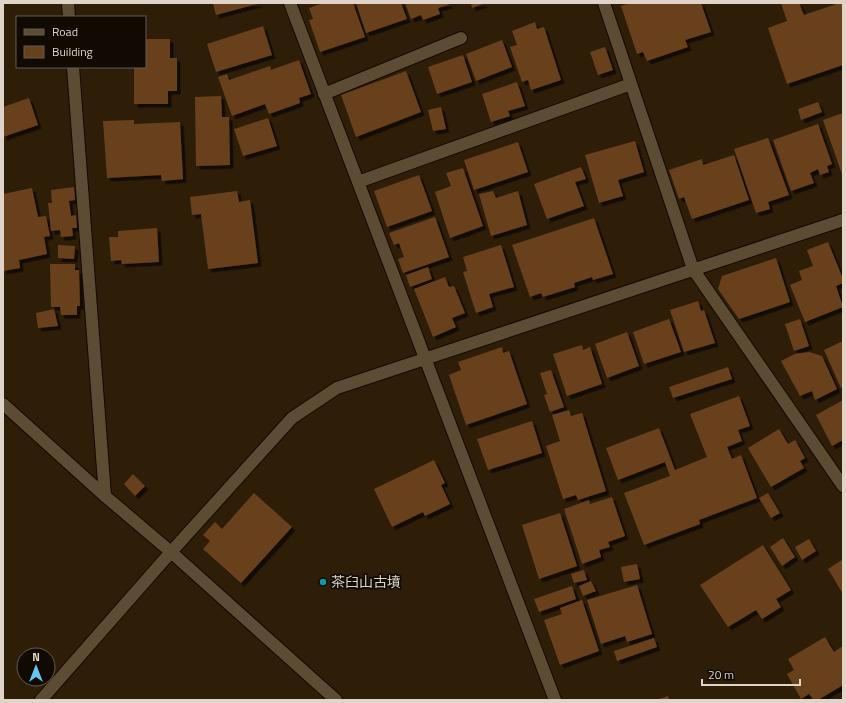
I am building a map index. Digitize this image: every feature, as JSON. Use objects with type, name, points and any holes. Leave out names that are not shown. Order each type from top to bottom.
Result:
[{"type":"street","points":[[68,3],[70,16]]},
{"type":"street","points":[[290,3],[555,700]]},
{"type":"street","points":[[604,3],[693,269],[843,486]]},
{"type":"street","points":[[324,94],[461,38]]},
{"type":"street","points":[[73,68],[105,496]]},
{"type":"street","points":[[358,182],[631,84]]},
{"type":"street","points":[[41,700],[171,552],[292,418],[338,388],[424,358],[843,220]]},
{"type":"street","points":[[3,404],[336,700]]},
{"type":"building","points":[[213,3],[261,3],[216,15]]},
{"type":"building","points":[[323,3],[353,3],[365,37],[320,52],[309,20],[313,19],[309,8]]},
{"type":"building","points":[[356,3],[401,3],[407,19],[366,33]]},
{"type":"building","points":[[405,3],[448,3],[449,5],[438,8],[440,14],[423,20],[421,15],[411,19]]},
{"type":"building","points":[[471,3],[486,3],[472,8]]},
{"type":"building","points":[[631,3],[701,3],[711,32],[685,40],[688,47],[647,61],[643,52],[637,54],[621,6]]},
{"type":"building","points":[[781,3],[799,3],[804,15],[843,3],[843,65],[787,84],[768,28],[787,21]]},
{"type":"building","points":[[535,22],[537,29],[544,27],[561,80],[531,90],[528,80],[522,82],[510,47],[517,45],[512,31]]},
{"type":"building","points":[[263,26],[272,55],[216,72],[207,44]]},
{"type":"building","points":[[146,39],[170,39],[170,58],[177,58],[177,91],[168,91],[168,104],[134,104],[134,68],[146,68]]},
{"type":"building","points":[[502,40],[512,67],[476,81],[466,54]]},
{"type":"building","points":[[605,47],[613,70],[598,75],[590,52]]},
{"type":"building","points":[[463,55],[472,82],[437,94],[428,67]]},
{"type":"building","points":[[299,60],[311,94],[299,98],[300,103],[269,114],[265,104],[232,116],[218,77],[227,74],[229,80],[270,66],[271,70]]},
{"type":"building","points":[[406,71],[421,112],[356,137],[341,95]]},
{"type":"building","points":[[517,82],[525,106],[508,111],[510,116],[491,122],[482,94]]},
{"type":"building","points":[[221,96],[222,117],[229,117],[230,165],[196,166],[195,97]]},
{"type":"building","points":[[29,98],[38,125],[3,137],[3,107]]},
{"type":"building","points":[[818,102],[822,112],[801,120],[798,109]]},
{"type":"building","points":[[441,107],[446,129],[433,131],[428,110]]},
{"type":"building","points":[[843,113],[843,177],[823,120]]},
{"type":"building","points":[[268,118],[277,146],[243,156],[234,129]]},
{"type":"building","points":[[134,120],[134,124],[180,122],[183,179],[162,181],[161,175],[107,178],[103,121]]},
{"type":"building","points":[[818,124],[832,164],[827,166],[829,172],[820,175],[818,169],[810,173],[814,183],[791,191],[773,140]]},
{"type":"building","points":[[768,138],[789,195],[768,202],[770,209],[756,213],[734,149]]},
{"type":"building","points":[[635,141],[644,172],[618,180],[623,196],[599,203],[585,155]]},
{"type":"building","points":[[518,142],[528,172],[474,190],[464,160]]},
{"type":"building","points":[[734,155],[749,200],[692,219],[684,197],[679,199],[669,170],[702,159],[703,165]]},
{"type":"building","points":[[581,167],[586,179],[575,182],[584,206],[547,219],[534,184]]},
{"type":"building","points":[[463,168],[483,226],[450,238],[435,192],[451,186],[446,173]]},
{"type":"building","points":[[419,175],[432,211],[387,227],[374,191]]},
{"type":"building","points":[[74,187],[75,200],[69,201],[71,216],[76,215],[77,228],[72,228],[73,236],[61,237],[60,230],[51,231],[48,203],[52,203],[51,190]]},
{"type":"building","points":[[32,188],[38,217],[46,216],[50,236],[44,237],[47,254],[19,260],[20,268],[3,271],[3,194]]},
{"type":"building","points":[[237,191],[239,202],[250,200],[258,263],[208,269],[201,214],[192,215],[190,197]]},
{"type":"building","points":[[493,191],[496,198],[518,191],[527,225],[491,236],[479,194]]},
{"type":"building","points":[[435,217],[449,257],[403,273],[398,259],[404,257],[399,243],[394,245],[389,233]]},
{"type":"building","points":[[594,218],[613,274],[593,280],[592,277],[574,283],[575,287],[543,297],[541,293],[530,297],[512,245]]},
{"type":"building","points":[[157,228],[159,262],[122,264],[121,260],[111,261],[109,237],[118,237],[118,231]]},
{"type":"building","points":[[828,242],[843,279],[843,283],[836,286],[843,307],[805,322],[790,285],[802,280],[799,271],[813,266],[807,250]]},
{"type":"building","points":[[58,245],[75,246],[74,259],[58,258]]},
{"type":"building","points":[[501,245],[514,287],[489,294],[493,307],[476,313],[463,272],[467,271],[463,257]]},
{"type":"building","points":[[776,258],[790,302],[739,319],[718,289],[722,276]]},
{"type":"building","points":[[50,264],[75,264],[75,270],[79,270],[80,306],[77,306],[77,315],[61,315],[60,307],[51,307]]},
{"type":"building","points":[[428,267],[432,279],[410,287],[406,275]]},
{"type":"building","points":[[445,277],[449,287],[454,286],[465,313],[452,318],[456,327],[433,337],[414,289]]},
{"type":"building","points":[[698,301],[701,311],[704,310],[715,343],[684,352],[670,310]]},
{"type":"building","points":[[54,309],[58,326],[38,328],[36,313]]},
{"type":"building","points":[[669,319],[681,352],[644,364],[633,332]]},
{"type":"building","points":[[800,319],[809,346],[794,351],[785,324]]},
{"type":"building","points":[[627,332],[639,366],[607,378],[595,344]]},
{"type":"building","points":[[843,341],[843,387],[841,388],[824,350]]},
{"type":"building","points":[[582,345],[583,350],[590,347],[602,384],[567,396],[553,354]]},
{"type":"building","points":[[502,347],[503,353],[509,351],[527,404],[466,425],[449,375],[461,370],[458,362]]},
{"type":"building","points":[[809,352],[822,356],[837,389],[815,400],[812,391],[800,396],[781,361],[795,354]]},
{"type":"building","points":[[728,367],[732,379],[673,398],[669,387]]},
{"type":"building","points":[[551,370],[564,407],[550,412],[544,395],[547,394],[540,373]]},
{"type":"building","points":[[739,396],[750,426],[738,430],[742,441],[727,447],[732,459],[741,455],[757,498],[699,520],[700,524],[644,545],[624,493],[670,476],[665,462],[618,480],[606,448],[659,428],[675,470],[707,457],[690,414]]},
{"type":"building","points":[[843,400],[843,440],[832,446],[816,415]]},
{"type":"building","points":[[569,410],[571,416],[582,413],[606,491],[578,500],[576,495],[563,499],[546,446],[560,441],[552,415]]},
{"type":"building","points":[[532,421],[542,453],[488,470],[477,439]]},
{"type":"building","points":[[779,429],[788,444],[795,440],[805,458],[800,461],[804,468],[771,487],[748,448]]},
{"type":"building","points":[[434,460],[445,483],[441,485],[450,504],[425,516],[423,512],[392,527],[374,489]]},
{"type":"building","points":[[133,474],[145,486],[135,496],[124,484]]},
{"type":"building","points":[[254,493],[292,527],[241,583],[203,549],[210,541],[203,535],[215,522],[222,529]]},
{"type":"building","points":[[768,493],[780,513],[771,518],[759,498]]},
{"type":"building","points":[[612,497],[625,536],[608,542],[610,547],[599,550],[601,557],[582,564],[564,509],[589,500],[590,504]]},
{"type":"building","points":[[560,513],[577,566],[539,579],[522,525]]},
{"type":"building","points":[[783,538],[795,557],[782,566],[770,547]]},
{"type":"building","points":[[809,539],[816,551],[802,560],[795,547]]},
{"type":"building","points":[[763,545],[791,590],[776,599],[781,607],[762,619],[756,610],[728,627],[700,585]]},
{"type":"building","points":[[843,559],[843,594],[828,569]]},
{"type":"building","points":[[637,564],[640,579],[624,582],[621,567]]},
{"type":"building","points":[[584,570],[587,580],[574,583],[571,574]]},
{"type":"building","points":[[591,581],[596,591],[583,596],[579,586]]},
{"type":"building","points":[[637,585],[652,634],[627,642],[625,636],[601,644],[587,600]]},
{"type":"building","points":[[572,586],[576,599],[539,612],[534,599]]},
{"type":"building","points":[[582,600],[599,651],[560,665],[544,620],[562,614],[560,608]]},
{"type":"building","points":[[825,637],[834,652],[843,646],[843,685],[818,700],[814,700],[809,694],[801,699],[787,674],[794,670],[788,659]]},
{"type":"building","points":[[654,638],[657,647],[617,661],[614,651]]},
{"type":"building","points":[[668,696],[669,700],[656,700]]},
{"type":"place","name":"茶臼山古墳","points":[[323,582]]}]
